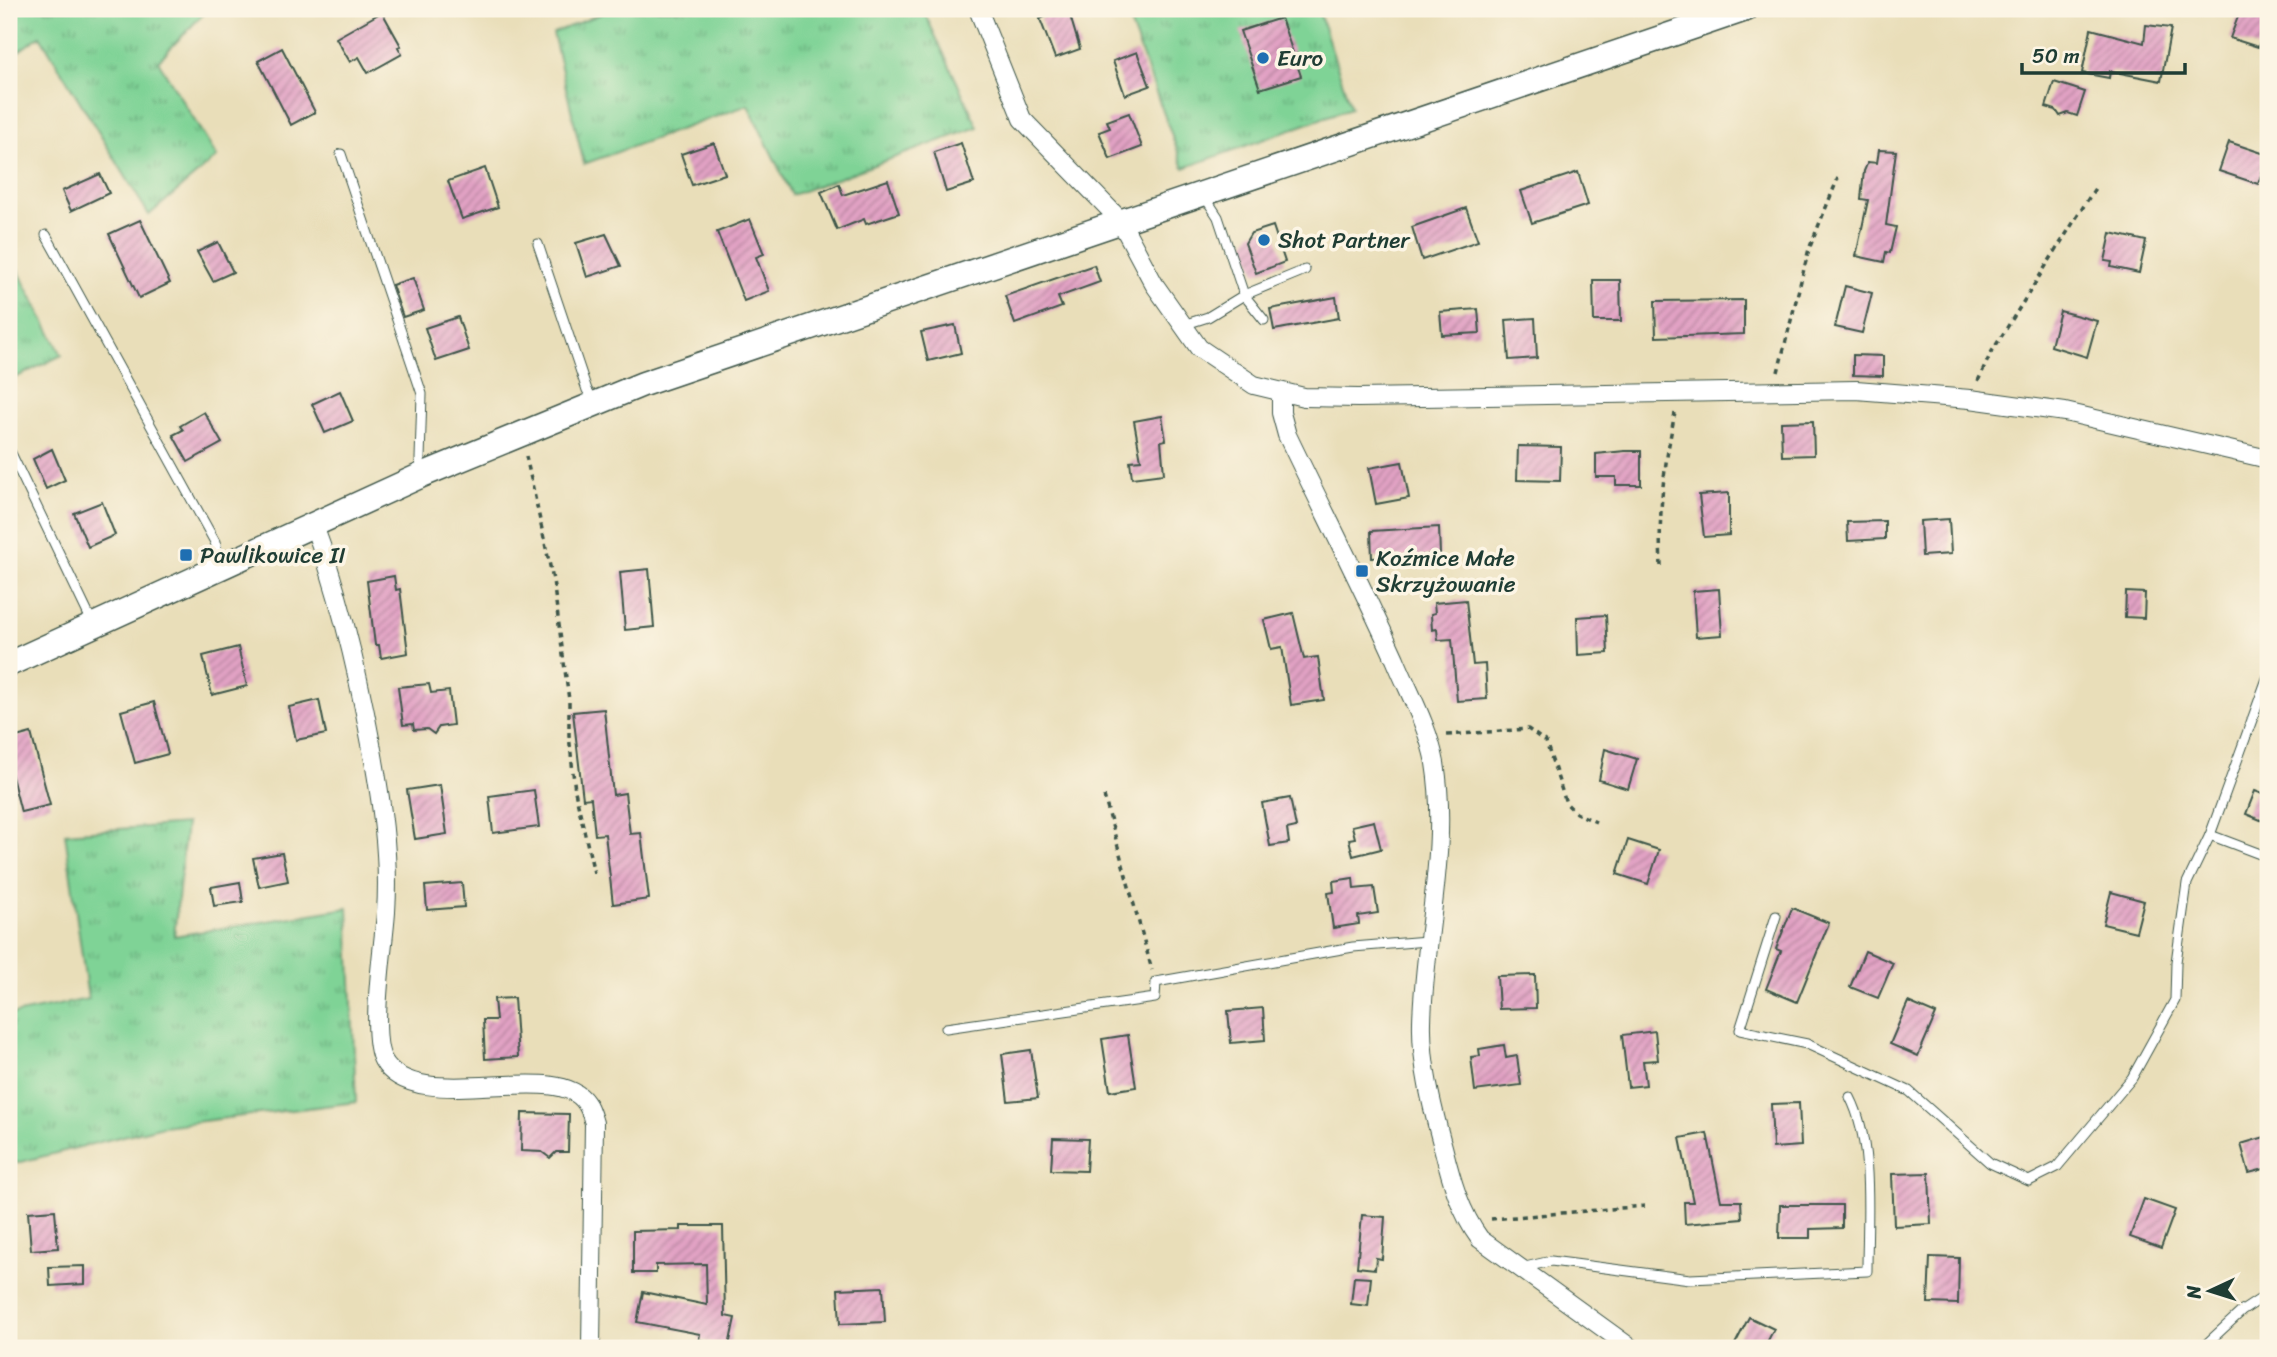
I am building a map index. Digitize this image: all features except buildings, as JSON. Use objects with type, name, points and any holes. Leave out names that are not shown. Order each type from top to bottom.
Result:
[{"type":"main road","points":[[9,664],[313,523],[643,384],[1746,9]]},
{"type":"street","points":[[978,9],[1022,119],[1120,220],[1181,326],[1199,348],[1238,377],[1280,393],[1304,397],[1358,398],[1856,390],[1970,399],[2065,412],[2268,459]]},
{"type":"street","points":[[1280,393],[1281,413],[1287,435],[1380,628],[1428,736],[1438,782],[1438,812],[1422,1024],[1425,1064],[1449,1169],[1470,1225],[1480,1239],[1631,1348]]},
{"type":"street","points":[[313,523],[345,622],[382,802],[387,909],[377,1029],[381,1057],[391,1071],[425,1086],[543,1086],[569,1091],[586,1101],[594,1123],[591,1348]]},
{"type":"lane","points":[[341,154],[422,394],[422,475]]},
{"type":"lane","points":[[1202,193],[1218,217],[1244,295],[1264,320]]},
{"type":"lane","points":[[46,235],[215,542],[221,567]]},
{"type":"lane","points":[[538,244],[587,390],[596,403]]},
{"type":"lane","points":[[1181,326],[1208,317],[1244,295],[1305,270]]},
{"type":"lane","points":[[9,449],[94,625]]},
{"type":"lane","points":[[1776,916],[1740,1030],[1807,1044],[1909,1091],[1990,1163],[2029,1181],[2057,1167],[2132,1078],[2175,1000],[2176,962],[2187,883],[2210,835],[2268,676]]},
{"type":"lane","points":[[2210,835],[2268,857]]},
{"type":"lane","points":[[946,1028],[1154,998],[1156,982],[1353,947],[1427,941]]},
{"type":"lane","points":[[1519,1269],[1551,1261],[1690,1279],[1867,1271],[1867,1193],[1859,1114],[1850,1097]]},
{"type":"lane","points":[[2202,1348],[2242,1311],[2268,1294]]},
{"type":"path","points":[[1774,391],[1809,249],[1838,178]]},
{"type":"path","points":[[1970,399],[1991,353],[2097,185]]},
{"type":"path","points":[[1661,566],[1661,479],[1679,394]]},
{"type":"path","points":[[521,434],[553,580],[569,701],[569,735],[575,791],[594,873]]},
{"type":"path","points":[[1428,736],[1528,729],[1546,743],[1566,803],[1576,813],[1596,822]]},
{"type":"path","points":[[1104,796],[1156,982]]},
{"type":"path","points":[[1470,1225],[1494,1218],[1645,1206]]},
{"type":"green space","points":[[9,9],[208,9],[158,61],[217,157],[149,215],[40,36],[9,58]]},
{"type":"green space","points":[[613,9],[950,9],[925,14],[978,127],[792,195],[748,105],[584,164],[553,33]]},
{"type":"green space","points":[[1125,9],[1318,9],[1351,108],[1184,168]]},
{"type":"green space","points":[[9,253],[62,355],[9,381]]},
{"type":"green space","points":[[186,824],[174,936],[348,908],[356,1102],[163,1126],[9,1165],[9,1015],[88,999],[65,833]]},
{"type":"place","name":"Euro","points":[[1263,58]]},
{"type":"place","name":"Shot Partner","points":[[1264,240]]},
{"type":"place","name":"Pawlikowice II","points":[[186,555]]},
{"type":"place","name":"Koźmice Małe Skrzyżowanie","points":[[1362,571]]}]
